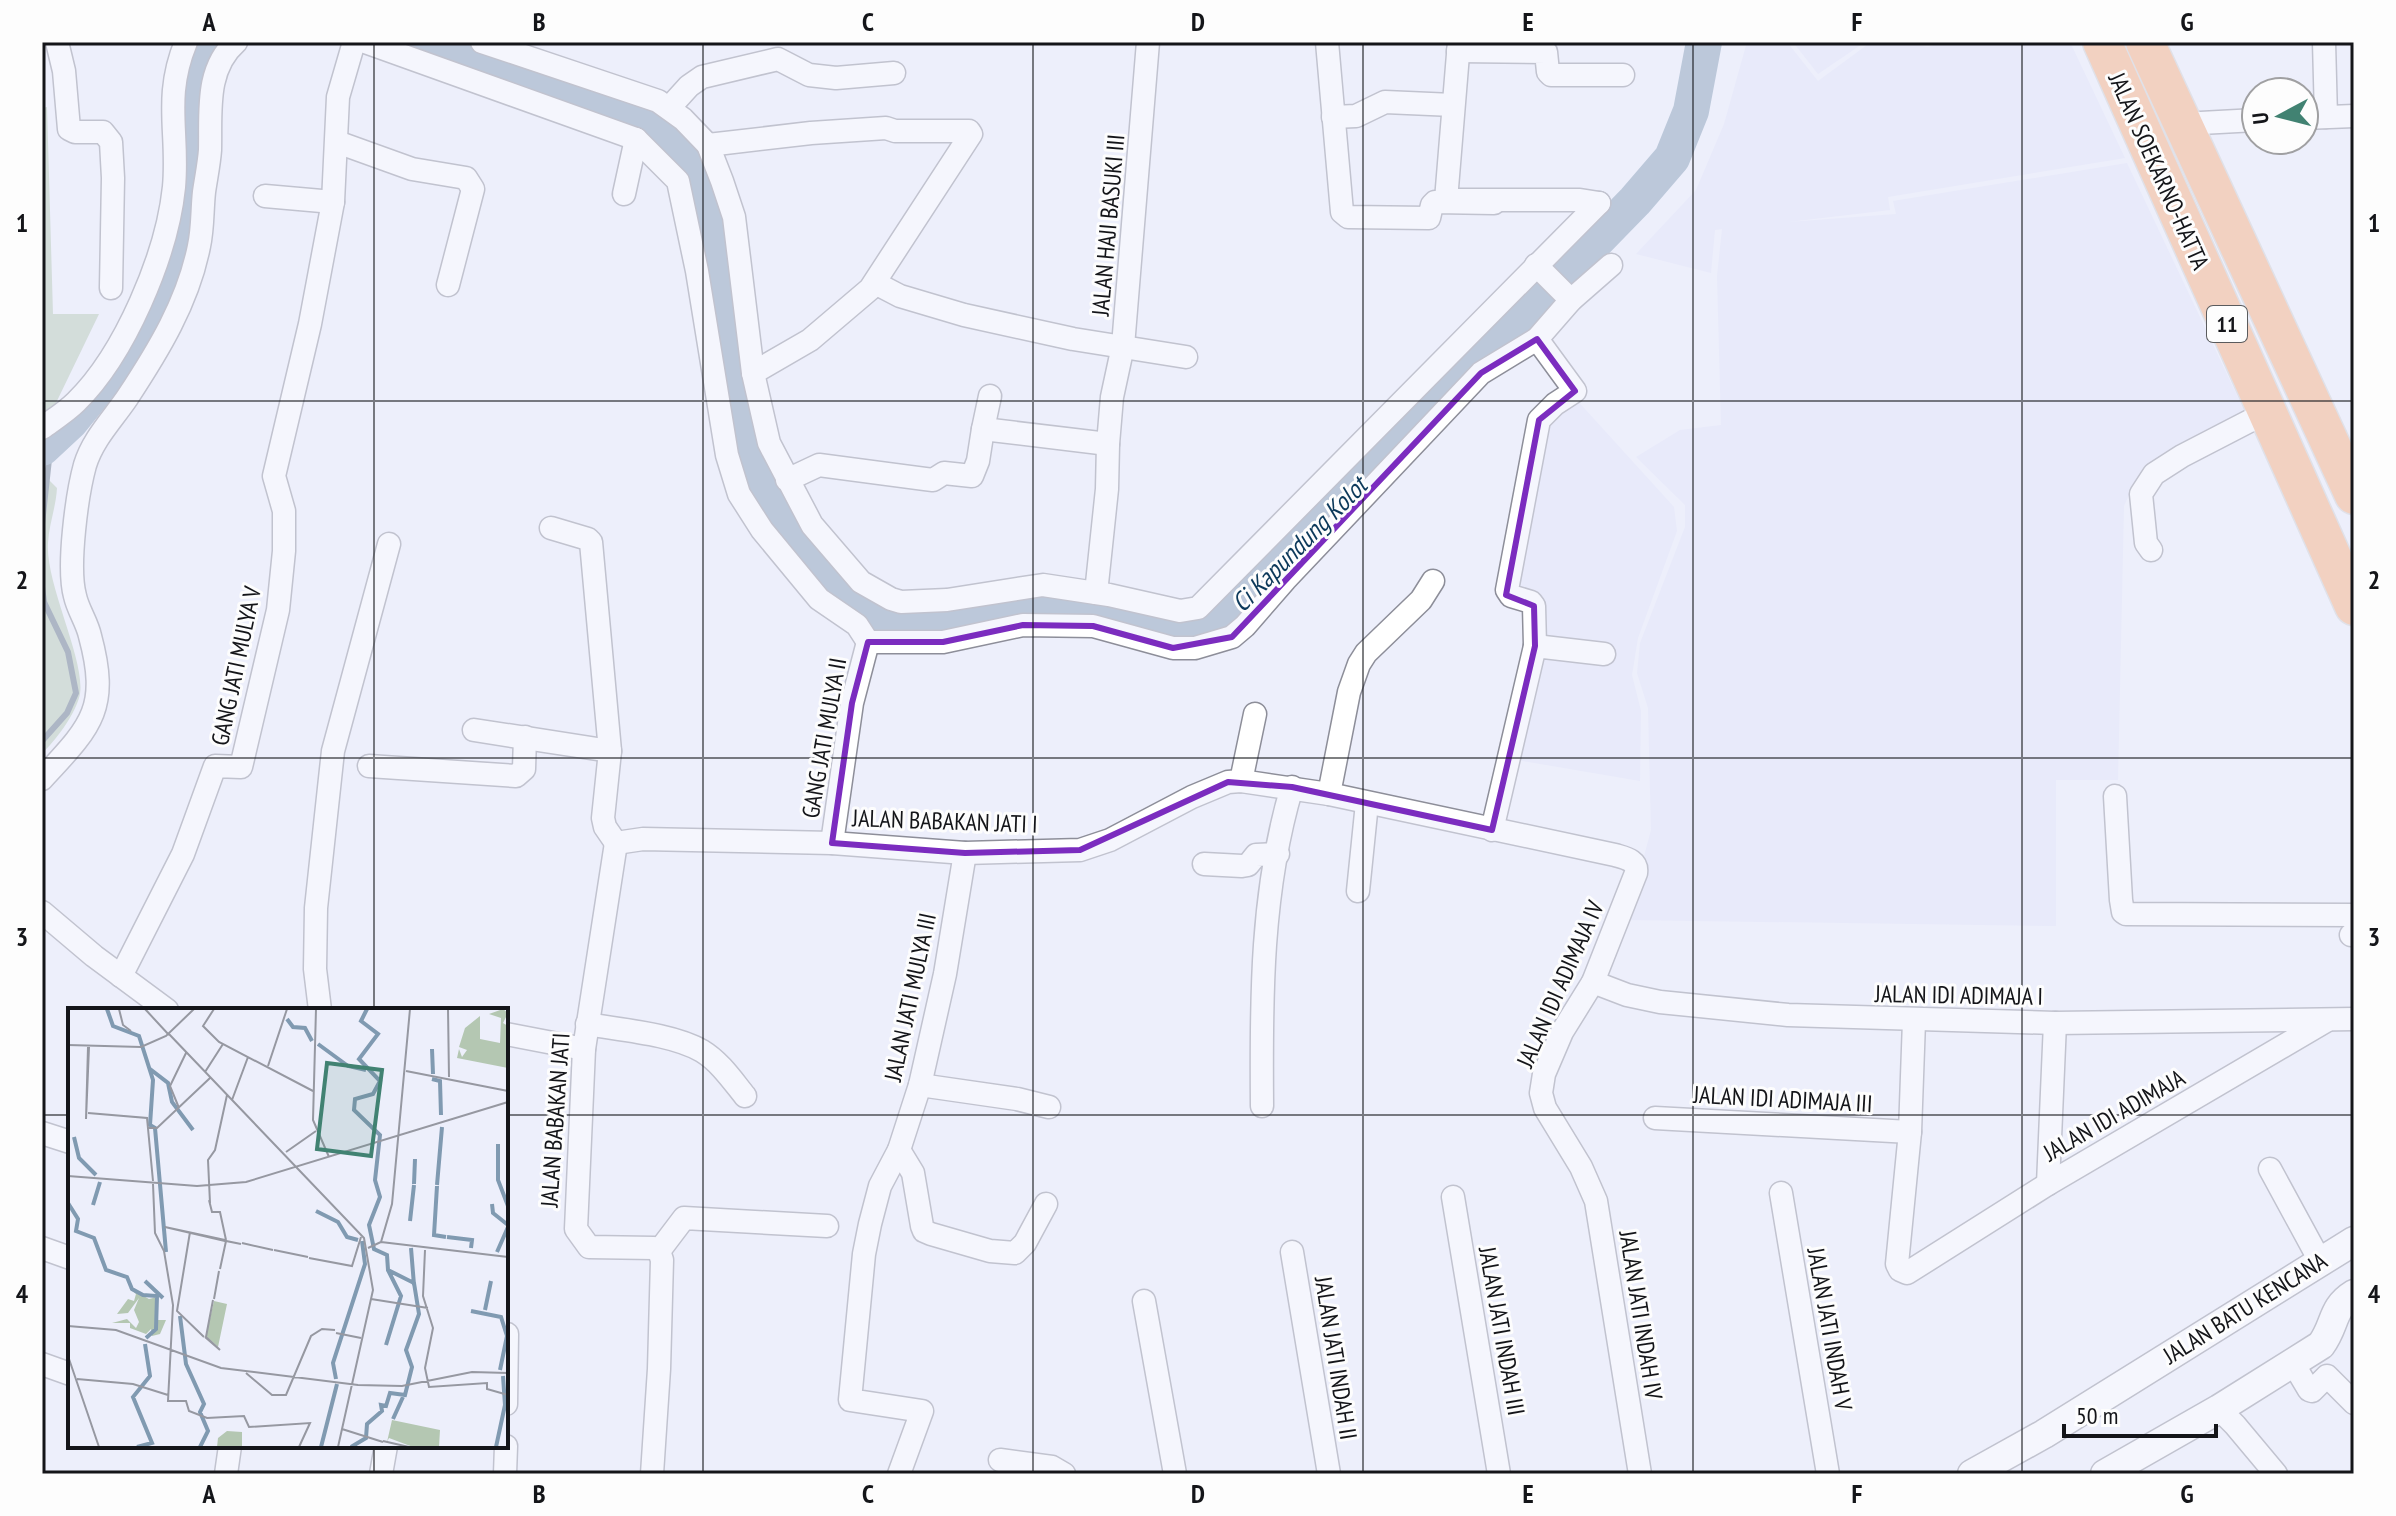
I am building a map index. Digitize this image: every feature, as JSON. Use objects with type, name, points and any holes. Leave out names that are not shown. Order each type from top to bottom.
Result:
[{"type":"highway","name":"JALAN SOEKARNO-HATTA","points":[[2102,42],[2354,606]]},
{"type":"highway","name":"JALAN SOEKARNO-HATTA","points":[[2145,42],[2354,495]]},
{"type":"street","points":[[57,42],[64,71],[69,129],[75,132],[103,132],[111,142],[111,288]]},
{"type":"street","points":[[42,428],[77,401],[116,349],[160,256],[173,189],[174,77],[186,42]]},
{"type":"street","points":[[42,779],[77,742],[90,723],[99,697],[99,679],[90,633],[75,597],[71,575],[72,545],[85,465],[95,441],[127,398],[172,324],[193,272],[200,243],[210,153],[209,106],[219,64],[236,42]]},
{"type":"street","name":"GANG JATI MULYA V","points":[[121,976],[183,854],[215,766],[241,766],[278,610],[284,551],[284,511],[274,476],[310,324],[333,202],[338,97],[354,42]]},
{"type":"street","points":[[365,42],[636,139],[678,181],[697,271],[727,455],[739,494],[762,530],[819,599],[857,625],[868,642],[943,642],[1023,625],[1093,626],[1173,648],[1195,648],[1232,637],[1481,373],[1537,339],[1570,299],[1611,265]]},
{"type":"street","points":[[482,42],[658,101],[683,119],[708,145],[734,217],[753,373],[769,443],[812,525],[861,582],[901,602],[947,600],[1043,585],[1180,611],[1198,608],[1599,203],[1580,200],[1446,200],[1458,46],[1547,47],[1548,72],[1551,75],[1623,75]]},
{"type":"street","name":"JALAN HAJI BASUKI III","points":[[875,283],[900,296],[964,315],[1073,339],[1123,346],[1148,42]]},
{"type":"street","points":[[1327,42],[1342,212],[1348,217],[1429,218],[1435,202],[1494,203]]},
{"type":"street","points":[[2320,76],[2324,42]]},
{"type":"street","points":[[669,108],[702,77],[778,59],[809,75],[836,78],[894,73]]},
{"type":"street","points":[[1333,117],[1356,116],[1385,102],[1453,105]]},
{"type":"street","points":[[2320,118],[2354,116]]},
{"type":"street","points":[[2182,124],[2240,121]]},
{"type":"street","points":[[708,145],[797,134],[886,128],[895,131],[969,131],[970,136],[875,283],[810,340],[753,373]]},
{"type":"street","points":[[624,194],[636,139]]},
{"type":"street","points":[[337,142],[412,169],[466,178],[471,183],[473,189],[448,285]]},
{"type":"street","points":[[265,196],[333,202]]},
{"type":"street","points":[[1538,268],[1570,299]]},
{"type":"street","points":[[1492,830],[1535,646],[1534,606],[1531,602],[1511,596],[1507,590],[1539,420],[1555,404],[1575,391],[1537,339]]},
{"type":"street","points":[[1096,593],[1107,489],[1112,397],[1123,346],[1186,357]]},
{"type":"street","points":[[787,480],[819,465],[933,480],[943,473],[972,476],[979,456],[990,396]]},
{"type":"street","points":[[2151,550],[2146,543],[2141,494],[2154,474],[2267,412]]},
{"type":"street","points":[[983,429],[1108,444]]},
{"type":"street","points":[[551,528],[591,542],[610,751],[603,818],[616,843]]},
{"type":"street","points":[[320,1008],[315,969],[316,908],[333,751],[389,544]]},
{"type":"street","points":[[1329,794],[1349,692],[1359,664],[1366,653],[1414,608],[1433,581]]},
{"type":"street","name":"GANG JATI MULYA II","points":[[832,843],[852,703],[868,642]]},
{"type":"street","points":[[1535,646],[1604,654]]},
{"type":"street","points":[[1241,781],[1255,714]]},
{"type":"street","points":[[474,730],[610,751]]},
{"type":"street","points":[[369,766],[516,776],[524,769],[525,737]]},
{"type":"street","name":"JALAN BABAKAN JATI I","points":[[616,843],[643,839],[832,843],[965,853],[1080,850],[1110,840],[1192,797],[1228,782],[1241,781],[1329,794],[1626,859]]},
{"type":"street","points":[[1262,1106],[1261,1012],[1265,938],[1292,787]]},
{"type":"street","points":[[2115,796],[2121,900],[2126,914],[2353,928]]},
{"type":"street","points":[[1358,891],[1367,803]]},
{"type":"street","name":"JALAN BABAKAN JATI","points":[[616,843],[584,1049],[576,1229],[589,1247],[654,1248],[659,1251]]},
{"type":"street","name":"JALAN JATI MULYA III","points":[[899,1474],[922,1411],[850,1400],[864,1254],[880,1186],[899,1150],[920,1085],[945,974],[965,853]]},
{"type":"street","points":[[1204,864],[1242,866],[1248,865],[1256,855],[1278,854]]},
{"type":"street","name":"JALAN IDI ADIMAJA IV","points":[[1581,1167],[1545,1108],[1541,1093],[1544,1074],[1562,1032],[1593,982],[1636,873],[1637,868],[1626,859]]},
{"type":"street","points":[[42,912],[164,1008]]},
{"type":"street","name":"JALAN IDI ADIMAJA I","points":[[1593,982],[1627,995],[1660,1002],[1788,1015],[2055,1023],[2327,1020]]},
{"type":"street","name":"JALAN IDI ADIMAJA","points":[[1910,1132],[1897,1264],[1900,1270],[1907,1273],[2048,1184],[2327,1020],[2354,1019]]},
{"type":"street","points":[[1910,1132],[1914,1021]]},
{"type":"street","points":[[2048,1184],[2055,1023]]},
{"type":"street","points":[[587,1024],[668,1039],[702,1051],[717,1062],[745,1096]]},
{"type":"street","points":[[508,1034],[584,1049]]},
{"type":"street","points":[[920,1085],[1017,1099],[1049,1107]]},
{"type":"street","name":"JALAN IDI ADIMAJA III","points":[[1655,1118],[1910,1132]]},
{"type":"street","points":[[42,1133],[68,1141]]},
{"type":"street","points":[[899,1150],[915,1177],[922,1226],[931,1234],[990,1251],[1015,1253],[1025,1243],[1046,1204]]},
{"type":"street","name":"JALAN JATI INDAH IV","points":[[1581,1167],[1596,1201],[1640,1474]]},
{"type":"street","points":[[2270,1169],[2320,1261]]},
{"type":"street","name":"JALAN JATI INDAH V","points":[[1781,1193],[1828,1474]]},
{"type":"street","name":"JALAN JATI INDAH III","points":[[1453,1197],[1499,1474]]},
{"type":"street","points":[[652,1474],[660,1338],[662,1260],[659,1251],[684,1218],[827,1226]]},
{"type":"street","name":"JALAN BATU KENCANA","points":[[1972,1474],[2044,1434],[2354,1241]]},
{"type":"street","points":[[42,1248],[68,1257]]},
{"type":"street","name":"JALAN JATI INDAH II","points":[[1292,1252],[1329,1474]]},
{"type":"street","points":[[2125,1469],[2321,1345],[2331,1332],[2335,1311],[2354,1294]]},
{"type":"street","points":[[1144,1301],[1175,1474]]},
{"type":"street","points":[[2293,1363],[2309,1390],[2312,1391],[2327,1376],[2354,1403]]},
{"type":"street","points":[[42,1364],[68,1373]]},
{"type":"street","points":[[2219,1409],[2276,1474]]},
{"type":"street","points":[[213,1474],[226,1474],[230,1448]]},
{"type":"street","points":[[381,1474],[386,1448]]},
{"type":"street","points":[[505,1474],[506,1448]]},
{"type":"street","points":[[1000,1460],[1052,1467],[1064,1474]]},
{"type":"highlighted area","points":[[1537,339],[1575,391],[1539,420],[1506,595],[1534,606],[1535,646],[1492,830],[1292,787],[1228,782],[1080,850],[965,853],[832,843],[852,703],[868,642],[943,642],[1023,625],[1093,626],[1173,648],[1232,637],[1481,373]]},
{"type":"shaded area","points":[[1747,42],[1787,42],[1818,81],[1871,42],[1928,47],[1944,42],[2070,42],[2125,158],[1888,197],[1890,210],[1788,222],[1896,214],[1893,201],[2127,163],[2244,410],[2135,481],[2124,506],[2118,780],[2056,780],[2056,926],[1627,920],[1651,830],[1648,708],[1637,673],[1640,643],[1685,527],[1685,505],[1636,457],[1680,430],[1721,425],[1717,276],[1722,229],[1715,230],[1711,273],[1636,254],[1696,190],[1724,124]]},
{"type":"shaded area","points":[[1793,42],[1865,42],[1818,74]]},
{"type":"shaded area","points":[[1575,398],[1674,507],[1677,531],[1638,638],[1632,675],[1641,711],[1640,781],[1505,758],[1539,603],[1511,599],[1546,422]]},
{"type":"green space","points":[[47,107],[53,314],[99,314],[55,405],[42,415],[42,108]]},
{"type":"green space","points":[[48,479],[57,488],[48,543],[49,560],[73,646],[80,684],[73,713],[42,754],[42,480]]},
{"type":"waterway","name":"Ci Kapundung Kolot","points":[[42,448],[71,421],[119,362],[175,282],[191,201],[199,69],[212,42]]},
{"type":"waterway","name":"Ci Kapundung Kolot","points":[[415,42],[658,123],[691,154],[711,202],[748,444],[767,496],[799,543],[859,606],[881,624],[919,629],[961,625],[1053,607],[1089,609],[1155,629],[1183,633],[1216,624],[1273,572],[1635,201],[1672,158],[1691,111],[1704,42]]},
{"type":"waterway","points":[[42,524],[51,441]]},
{"type":"waterway","points":[[42,587],[44,602],[68,652],[76,693],[67,713],[42,741]]}]
